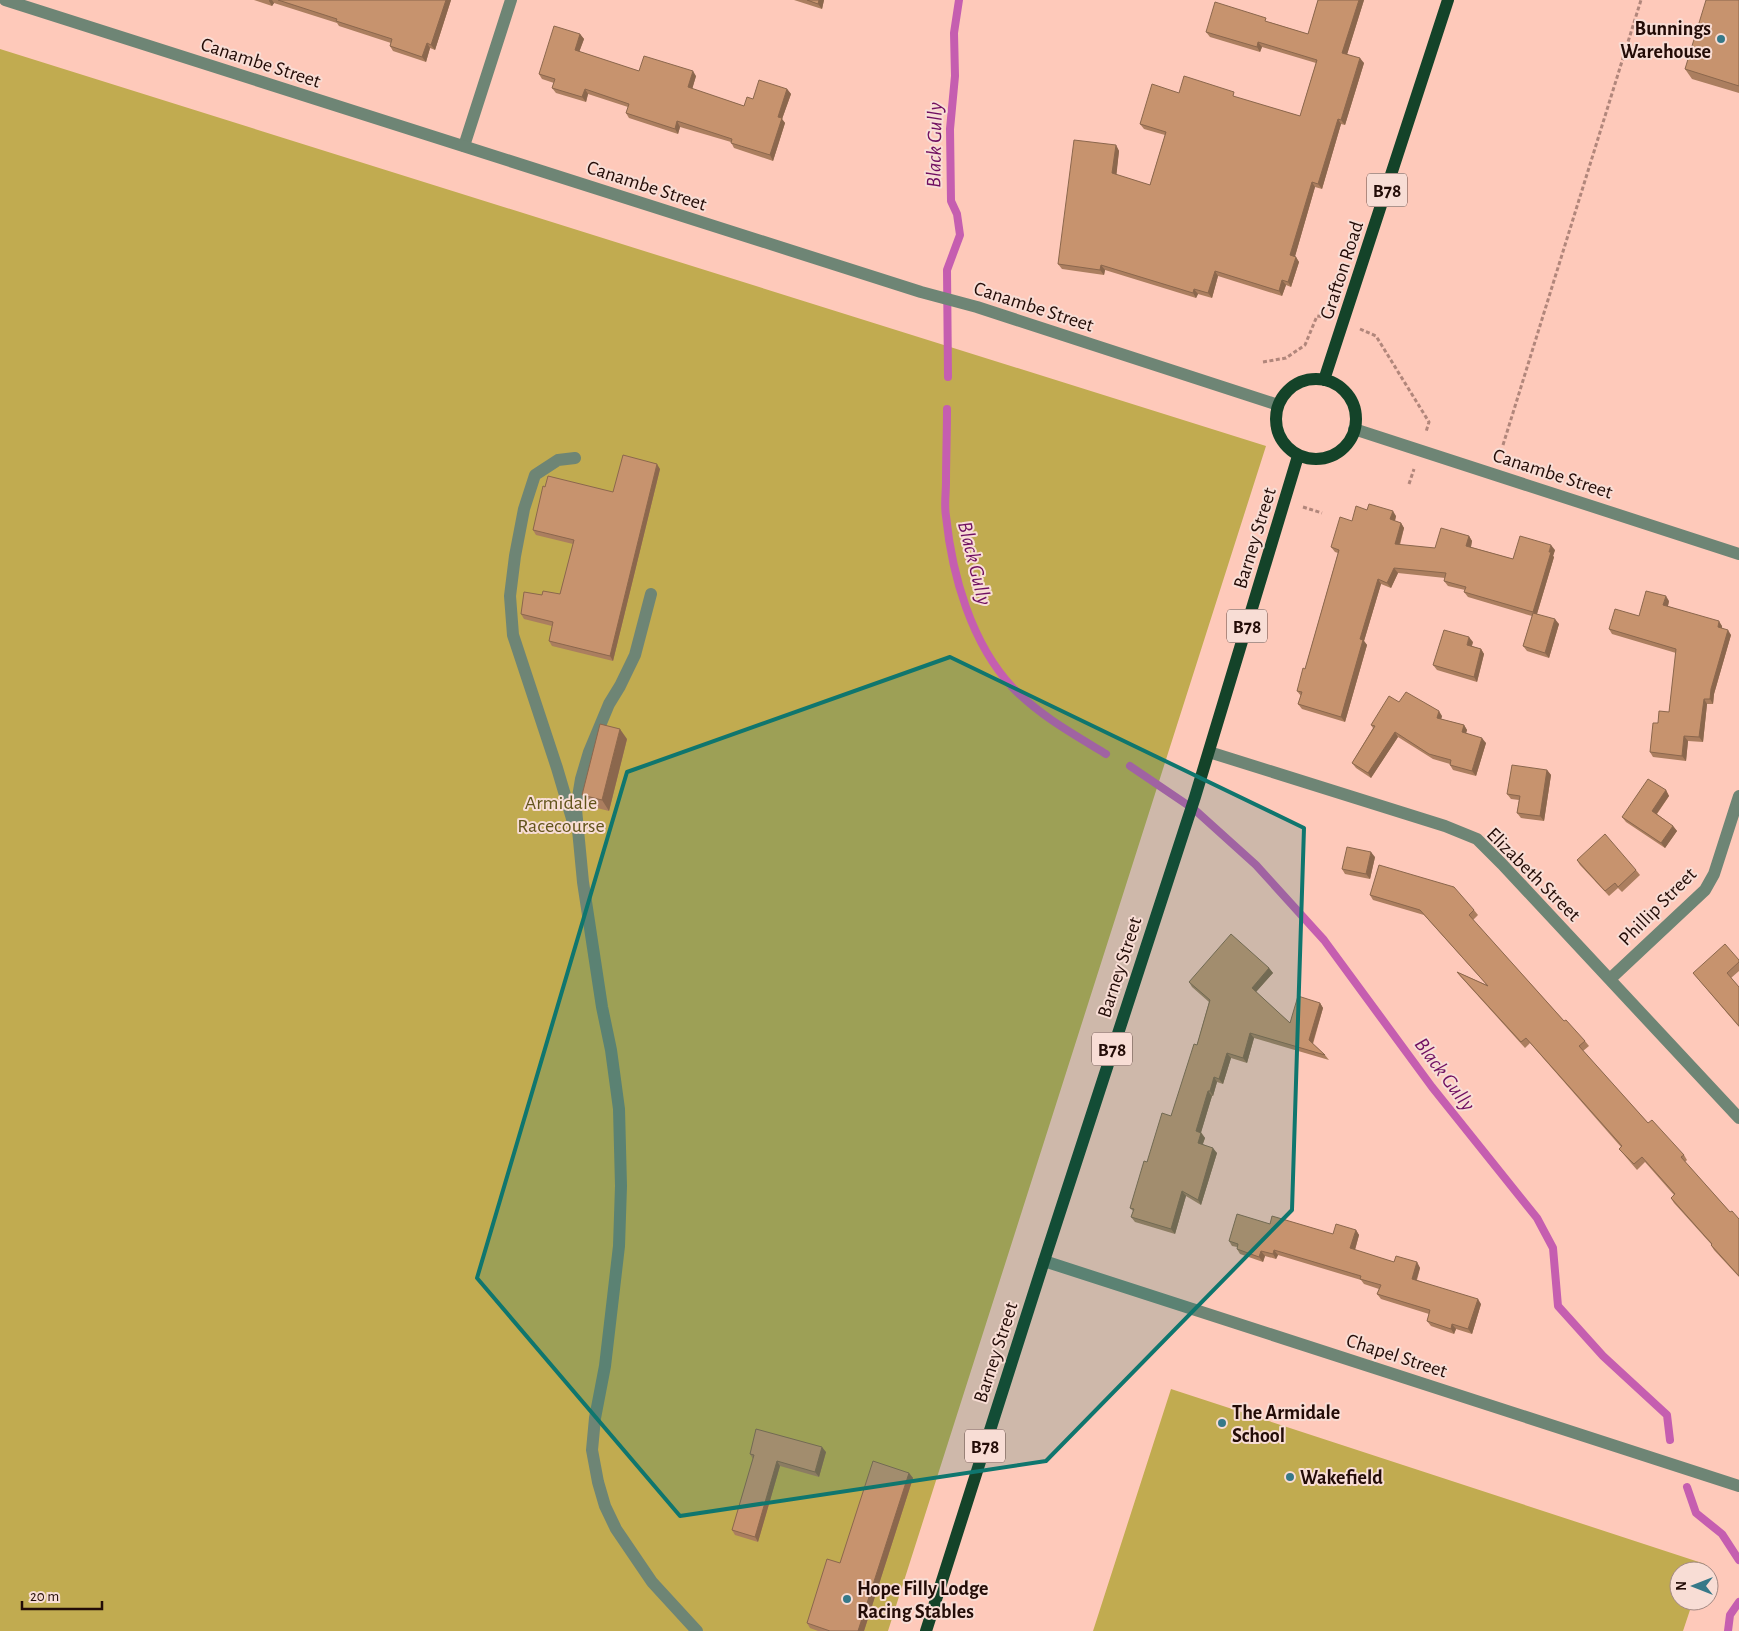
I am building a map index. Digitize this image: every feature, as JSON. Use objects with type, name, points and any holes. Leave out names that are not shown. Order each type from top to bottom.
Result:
[{"type":"main road","name":"Grafton Road","points":[[1324,380],[1448,0]]},
{"type":"main road","points":[[1305,380],[1324,380],[1338,386],[1350,398],[1354,408],[1356,418],[1350,440],[1334,455],[1323,459],[1298,456],[1284,444],[1279,435],[1276,426],[1278,405],[1282,397],[1296,384],[1305,380]]},
{"type":"main road","name":"Barney Street","points":[[926,1631],[1209,752],[1298,456]]},
{"type":"street","name":"Canambe Street","points":[[5,0],[922,292],[977,307],[1278,405]]},
{"type":"street","points":[[464,146],[511,0]]},
{"type":"street","name":"Canambe Street","points":[[1354,429],[1739,554]]},
{"type":"street","points":[[575,458],[558,460],[535,475],[524,509],[510,596],[512,635],[557,768],[578,844]]},
{"type":"street","points":[[651,594],[635,655],[598,729],[581,779],[576,809],[578,844],[619,1109],[621,1186],[618,1255],[604,1374],[595,1418],[592,1450],[605,1506],[616,1528],[652,1582],[697,1631]]},
{"type":"street","name":"Elizabeth Street","points":[[1209,752],[1445,826],[1477,839],[1739,1118]]},
{"type":"street","name":"Phillip Street","points":[[1610,979],[1705,890],[1714,874],[1739,796]]},
{"type":"street","name":"Chapel Street","points":[[1044,1261],[1739,1486]]},
{"type":"path","points":[[1503,445],[1641,0]]},
{"type":"path","points":[[1263,362],[1286,358],[1306,345],[1317,316],[1323,317]]},
{"type":"path","points":[[1366,331],[1376,336],[1429,422],[1427,430]]},
{"type":"path","points":[[1409,484],[1412,475]]},
{"type":"path","points":[[1313,510],[1322,513]]},
{"type":"highlighted area","points":[[950,657],[1304,828],[1292,1210],[1046,1461],[680,1516],[477,1278],[627,772]]},
{"type":"green space","name":"Armidale Racecourse","points":[[0,49],[1266,446],[888,1631],[0,1631]]},
{"type":"green space","name":"Wakefield","points":[[1171,1389],[1696,1561],[1669,1561],[1669,1611],[1690,1611],[1683,1631],[1093,1631]]},
{"type":"building","points":[[278,0],[446,0],[431,45],[427,43],[422,57],[390,46],[392,39]]},
{"type":"building","points":[[807,0],[819,0],[818,4]]},
{"type":"building","points":[[1318,0],[1359,0],[1342,53],[1360,58],[1341,120],[1338,119],[1318,184],[1312,182],[1290,255],[1296,257],[1288,282],[1282,280],[1279,291],[1215,271],[1208,293],[1194,289],[1193,293],[1101,265],[1100,270],[1058,264],[1074,140],[1116,145],[1112,173],[1150,185],[1166,132],[1140,124],[1152,84],[1179,93],[1184,76],[1234,92],[1233,96],[1300,116],[1317,60],[1258,42],[1257,47],[1206,32],[1215,2],[1266,18],[1265,21],[1308,34]]},
{"type":"building","name":"Bunnings Warehouse","points":[[1706,0],[1739,0],[1739,86],[1685,69]]},
{"type":"building","points":[[554,26],[580,34],[575,50],[639,71],[644,56],[693,71],[688,87],[744,106],[747,97],[753,99],[759,80],[787,89],[778,117],[782,118],[770,155],[731,143],[732,139],[677,121],[675,129],[626,113],[629,104],[585,89],[582,97],[552,88],[555,79],[539,74]]},
{"type":"building","points":[[623,455],[657,464],[610,656],[549,641],[553,622],[521,614],[524,592],[542,595],[543,591],[560,594],[574,540],[533,530],[543,486],[545,487],[548,476],[613,492]]},
{"type":"building","points":[[1369,504],[1393,511],[1390,519],[1401,523],[1395,544],[1435,548],[1441,528],[1469,536],[1466,546],[1513,559],[1520,536],[1551,545],[1549,552],[1551,552],[1533,612],[1464,592],[1466,587],[1444,581],[1446,573],[1394,568],[1387,583],[1378,579],[1360,639],[1363,640],[1341,717],[1298,704],[1302,692],[1297,691],[1339,550],[1331,547],[1340,517],[1352,521],[1356,506],[1367,510]]},
{"type":"building","points":[[1646,591],[1666,596],[1663,605],[1719,621],[1718,627],[1728,630],[1711,689],[1710,699],[1704,699],[1699,737],[1684,736],[1682,756],[1650,752],[1653,723],[1658,723],[1659,711],[1669,712],[1676,649],[1609,629],[1615,609],[1639,616]]},
{"type":"building","points":[[1533,613],[1555,619],[1545,653],[1523,646]]},
{"type":"building","points":[[1444,630],[1469,637],[1467,645],[1481,649],[1474,677],[1433,665]]},
{"type":"building","points":[[1406,692],[1439,711],[1437,718],[1464,725],[1462,732],[1482,738],[1472,771],[1450,765],[1451,760],[1429,754],[1395,732],[1368,773],[1352,763],[1375,726],[1371,725],[1389,696],[1399,702]]},
{"type":"building","points":[[600,724],[620,729],[602,800],[582,795]]},
{"type":"building","points":[[1512,765],[1547,770],[1540,816],[1517,813],[1520,796],[1507,794]]},
{"type":"building","points":[[1648,779],[1666,790],[1652,811],[1673,826],[1661,843],[1622,817]]},
{"type":"building","points":[[1605,834],[1636,870],[1618,887],[1615,883],[1605,891],[1577,860]]},
{"type":"building","points":[[1347,847],[1371,852],[1366,874],[1342,869]]},
{"type":"building","points":[[1379,865],[1454,887],[1474,910],[1469,915],[1564,1021],[1566,1020],[1585,1041],[1579,1046],[1648,1123],[1652,1120],[1684,1155],[1681,1157],[1730,1212],[1732,1211],[1739,1219],[1739,1276],[1671,1198],[1675,1194],[1642,1157],[1634,1164],[1619,1149],[1622,1146],[1526,1038],[1521,1042],[1457,972],[1488,986],[1420,910],[1370,895]]},
{"type":"building","points":[[1231,934],[1269,968],[1252,988],[1290,1023],[1298,996],[1320,1003],[1309,1040],[1325,1055],[1250,1033],[1243,1058],[1227,1053],[1219,1079],[1214,1077],[1210,1091],[1208,1091],[1196,1131],[1201,1133],[1198,1143],[1213,1148],[1198,1200],[1182,1191],[1171,1229],[1131,1217],[1134,1209],[1130,1208],[1144,1161],[1147,1162],[1162,1113],[1171,1116],[1194,1044],[1197,1045],[1210,1000],[1189,982]]},
{"type":"building","points":[[1725,944],[1739,960],[1727,973],[1739,987],[1739,1026],[1693,973]]},
{"type":"building","points":[[1237,1214],[1270,1224],[1272,1216],[1333,1234],[1336,1224],[1356,1230],[1350,1248],[1394,1262],[1396,1256],[1417,1262],[1412,1279],[1478,1299],[1468,1329],[1452,1324],[1451,1329],[1427,1321],[1430,1310],[1377,1294],[1381,1285],[1360,1279],[1361,1276],[1274,1250],[1273,1254],[1261,1251],[1259,1257],[1237,1249],[1238,1244],[1229,1241]]},
{"type":"building","points":[[756,1429],[822,1447],[815,1472],[777,1461],[755,1537],[732,1530],[754,1455],[750,1454]]},
{"type":"building","points":[[873,1461],[909,1473],[858,1631],[830,1631],[807,1623],[827,1559],[840,1563]]},
{"type":"waterway","name":"Black Gully","points":[[948,377],[947,270],[960,235],[957,214],[951,201],[950,129],[955,76],[954,33],[959,0]]},
{"type":"waterway","name":"Black Gully","points":[[947,409],[945,512],[953,561],[966,607],[975,629],[998,670],[1023,698],[1057,724],[1106,754]]},
{"type":"waterway","name":"Black Gully","points":[[1130,766],[1195,810],[1256,865],[1324,940],[1432,1087],[1537,1218],[1553,1248],[1558,1306],[1603,1356],[1667,1415],[1670,1440]]},
{"type":"waterway","name":"Black Gully","points":[[1687,1487],[1696,1513],[1722,1534],[1739,1560]]},
{"type":"waterway","name":"Black Gully","points":[[1728,1631],[1730,1615],[1739,1602]]},
{"type":"place","name":"Bunnings Warehouse","points":[[1721,39]]},
{"type":"place","name":"The Armidale School","points":[[1222,1423]]},
{"type":"place","name":"Wakefield","points":[[1290,1477]]},
{"type":"place","name":"Hope Filly Lodge Racing Stables","points":[[847,1599]]}]
